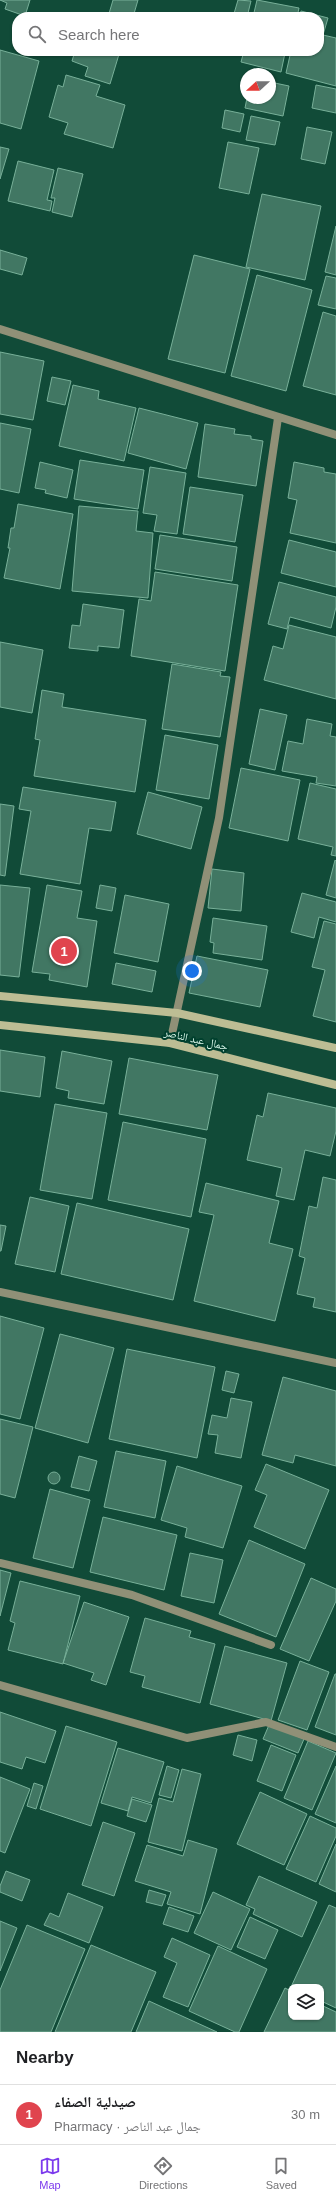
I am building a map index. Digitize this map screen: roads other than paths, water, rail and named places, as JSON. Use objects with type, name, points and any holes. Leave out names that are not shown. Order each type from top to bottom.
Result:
[{"type":"street","points":[[0,329],[278,418],[336,435]]},
{"type":"street","points":[[170,1043],[219,818],[278,418]]},
{"type":"street","name":"جمال عبد الناصر","points":[[0,996],[177,1013],[336,1048]]},
{"type":"street","name":"جمال عبد الناصر","points":[[0,1025],[170,1043],[336,1085]]},
{"type":"street","points":[[0,1292],[336,1363]]},
{"type":"street","points":[[0,1563],[132,1595],[271,1645]]},
{"type":"street","points":[[0,1685],[187,1738],[266,1722],[336,1748]]},
{"type":"place","name":"صيدلية الصفاء","points":[[64,951]]}]
